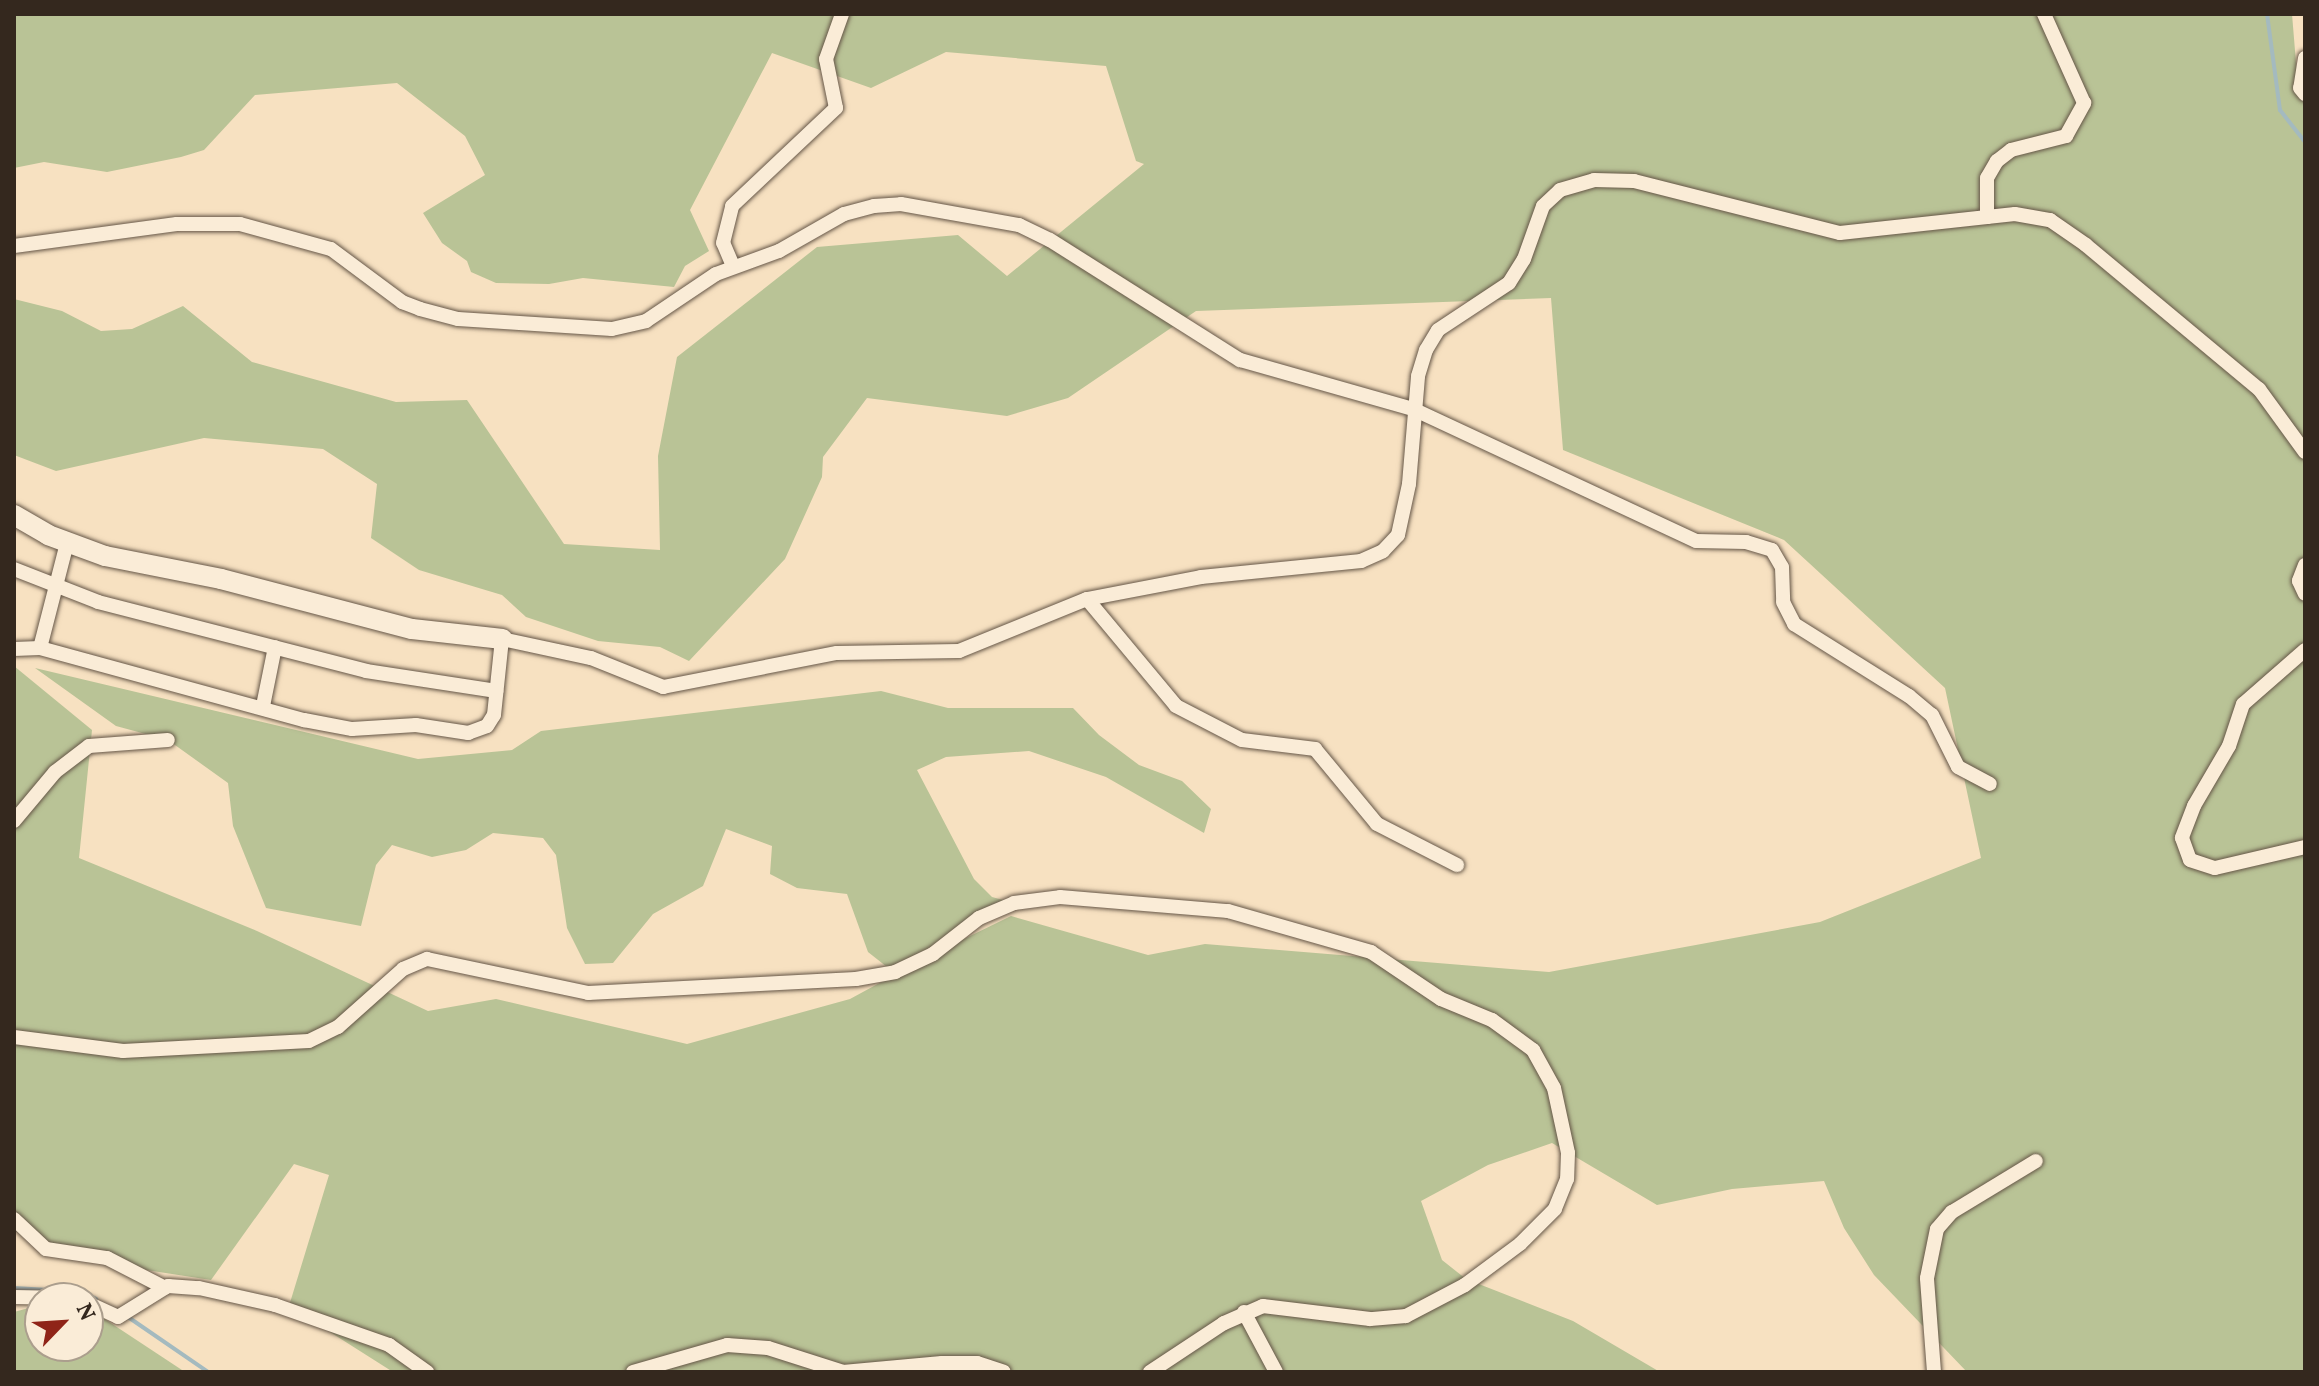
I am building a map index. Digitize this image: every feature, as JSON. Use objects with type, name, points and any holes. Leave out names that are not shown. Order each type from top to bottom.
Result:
[{"type":"street","points":[[733,266],[723,243],[732,206],[836,108],[826,59],[842,14]]},
{"type":"street","points":[[1987,217],[1987,178],[1997,161],[2011,150],[2066,136],[2084,103],[2044,14]]},
{"type":"street","points":[[2305,58],[2300,88],[2305,94]]},
{"type":"street","points":[[14,515],[67,543],[412,629],[502,639],[591,658],[663,687],[837,653],[959,651],[1087,599],[1201,577],[1361,561],[1383,551],[1398,535],[1404,513],[1418,376],[1438,330],[1509,283],[1524,259],[1543,206],[1560,190],[1594,180],[1634,181],[1840,233],[2015,214],[2050,220],[2086,245],[2259,389],[2305,452]]},
{"type":"street","points":[[14,246],[177,224],[240,224],[331,249],[402,302],[420,309],[458,319],[612,329],[646,321],[733,266],[779,251],[823,224],[874,206],[901,204],[1019,225],[1050,240],[1240,360],[1413,409],[1650,523],[1696,541],[1746,542],[1772,550],[1782,567],[1783,602],[1794,624],[1909,696],[1932,715],[1958,767],[1990,784]]},
{"type":"street","points":[[40,648],[67,543]]},
{"type":"street","points":[[2305,565],[2299,581],[2305,594]]},
{"type":"street","points":[[14,569],[53,588],[366,671],[496,691]]},
{"type":"street","points":[[1087,599],[1176,706],[1242,740],[1315,749],[1377,824],[1457,865]]},
{"type":"street","points":[[14,649],[40,648],[352,729],[416,725],[468,733],[491,722],[502,639]]},
{"type":"street","points":[[263,706],[275,647]]},
{"type":"street","points":[[2305,650],[2243,704],[2229,746],[2194,806],[2182,838],[2190,860],[2215,868],[2305,847]]},
{"type":"street","points":[[14,821],[55,772],[89,746],[168,740]]},
{"type":"street","points":[[14,1037],[123,1051],[309,1041],[338,1027],[403,969],[427,959],[588,993],[856,979],[895,972],[933,954],[979,918],[1014,903],[1060,897],[1228,911],[1292,934],[1371,952],[1441,999],[1492,1020],[1533,1050],[1554,1088],[1568,1153],[1567,1179],[1555,1209],[1520,1244],[1465,1285],[1406,1316],[1370,1319],[1263,1306],[1244,1312],[1150,1372]]},
{"type":"street","points":[[1934,1372],[1927,1278],[1937,1229],[1986,1189],[2036,1161]]},
{"type":"street","points":[[14,1219],[46,1249],[107,1258],[165,1288],[199,1288],[275,1305],[389,1345],[427,1372]]},
{"type":"street","points":[[104,1307],[126,1313],[165,1288]]},
{"type":"street","points":[[1244,1312],[1276,1372]]},
{"type":"street","points":[[633,1372],[727,1345],[768,1348],[843,1372],[977,1363],[1004,1372]]},
{"type":"green space","points":[[14,14],[2292,14],[2298,87],[2305,93],[2305,1372],[1967,1372],[1874,1275],[1844,1228],[1824,1181],[1732,1189],[1657,1205],[1552,1143],[1488,1165],[1421,1201],[1442,1260],[1466,1279],[1573,1321],[1660,1372],[393,1372],[289,1306],[329,1175],[294,1164],[211,1280],[49,1255],[14,1230],[14,666],[92,730],[79,858],[257,931],[428,1011],[496,999],[687,1044],[850,999],[920,961],[887,967],[868,952],[847,894],[797,888],[770,874],[772,846],[726,829],[703,886],[653,914],[613,963],[585,964],[567,928],[556,855],[543,838],[493,833],[466,850],[432,857],[392,845],[376,865],[361,926],[266,908],[233,826],[228,783],[168,740],[116,726],[35,668],[418,759],[512,750],[541,731],[881,691],[948,708],[1073,708],[1099,735],[1139,765],[1182,781],[1211,809],[1204,833],[1106,777],[1029,751],[946,757],[917,770],[974,879],[992,897],[1014,903],[927,957],[1011,916],[1148,955],[1205,944],[1549,972],[1820,922],[1981,858],[1945,688],[1784,540],[1563,450],[1551,298],[1196,311],[1068,398],[1007,416],[867,398],[823,457],[822,477],[785,559],[689,661],[660,647],[598,641],[526,617],[502,595],[419,570],[371,538],[377,484],[323,449],[204,438],[56,471],[14,455],[14,299],[62,311],[101,331],[132,329],[183,306],[252,362],[396,402],[467,400],[564,544],[660,550],[658,456],[677,357],[817,247],[958,235],[1007,276],[1144,164],[1136,161],[1106,66],[946,52],[871,88],[772,53],[690,210],[709,251],[685,266],[674,287],[583,278],[549,284],[496,283],[471,272],[467,261],[442,243],[423,213],[485,175],[465,136],[397,83],[255,95],[204,150],[181,157],[107,172],[44,162],[14,168]]},
{"type":"green space","points":[[24,1309],[24,1362],[104,1362],[104,1319],[185,1372],[14,1372],[14,1312]]},
{"type":"waterway","points":[[2267,14],[2280,110],[2305,142]]},
{"type":"waterway","points":[[14,1288],[24,1289]]},
{"type":"waterway","points":[[128,1317],[208,1372]]}]
